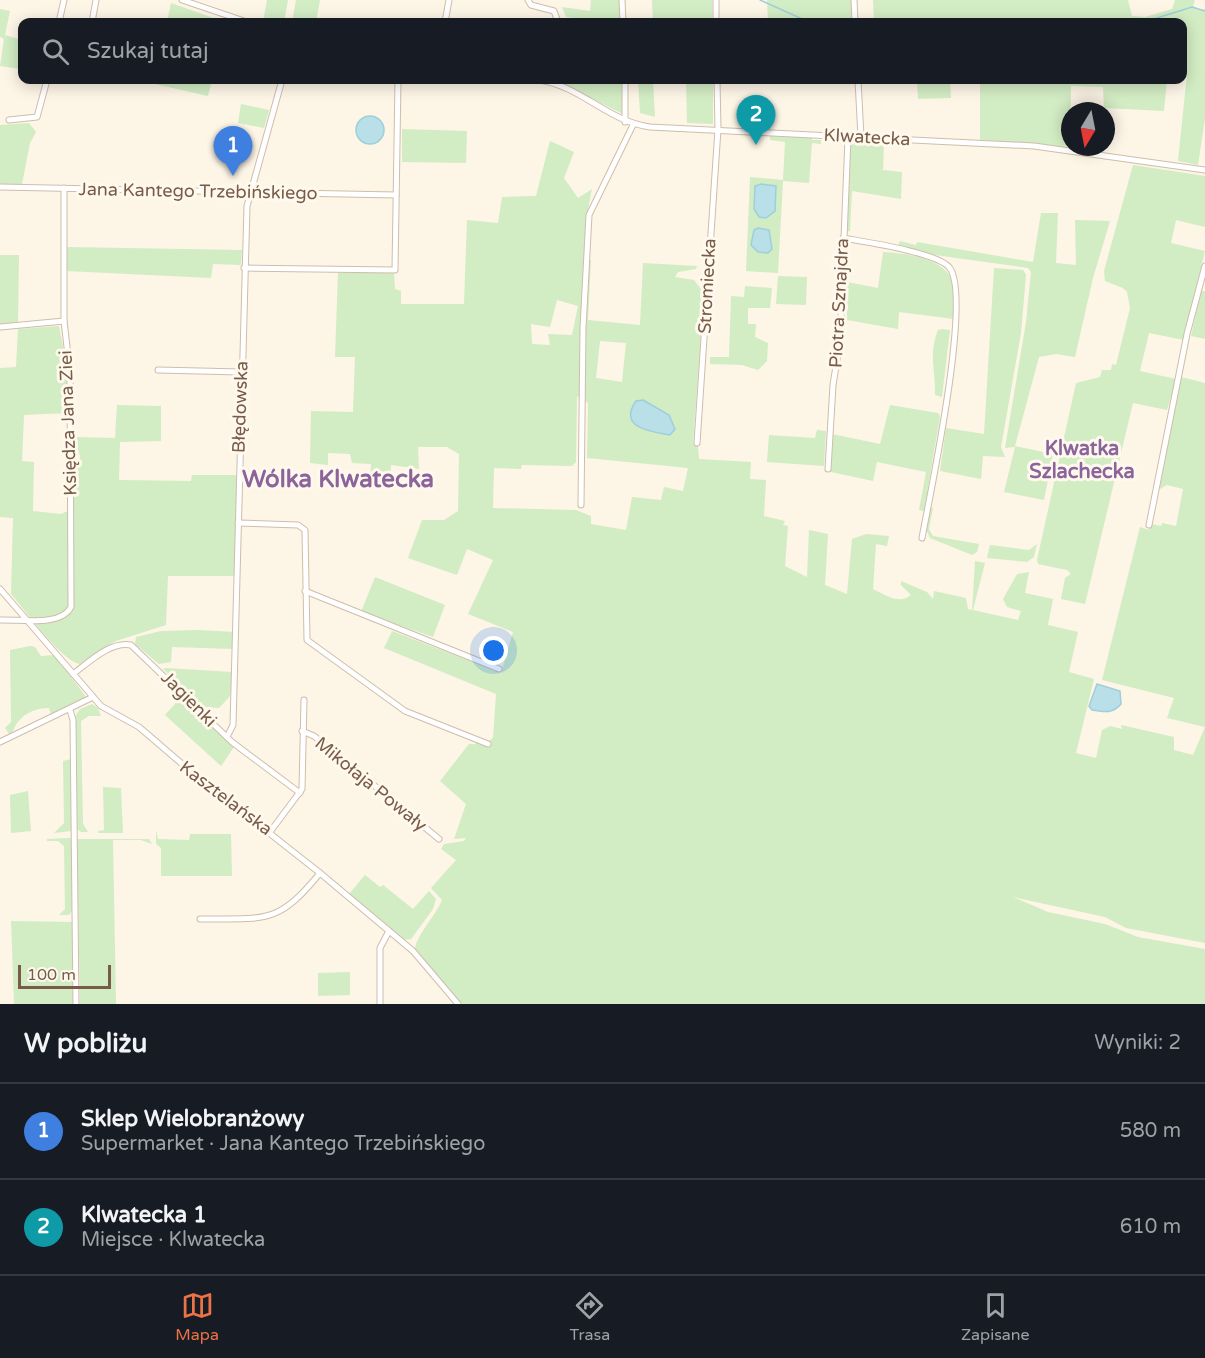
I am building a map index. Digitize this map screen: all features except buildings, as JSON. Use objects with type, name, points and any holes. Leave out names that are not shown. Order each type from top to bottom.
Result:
[{"type":"street","points":[[60,18],[64,0]]},
{"type":"street","points":[[93,18],[96,0]]},
{"type":"street","points":[[184,0],[236,18]]},
{"type":"street","points":[[446,18],[449,0]]},
{"type":"street","points":[[528,0],[531,4],[554,11],[557,18]]},
{"type":"street","points":[[622,0],[623,18]]},
{"type":"street","points":[[716,0],[716,18]]},
{"type":"street","points":[[854,0],[855,18]]},
{"type":"street","points":[[9,120],[37,117],[46,84]]},
{"type":"street","name":"Błędowska","points":[[227,737],[233,725],[247,206],[281,84]]},
{"type":"street","points":[[244,268],[395,270],[398,84]]},
{"type":"street","name":"Klwatecka","points":[[558,84],[633,125],[1034,146],[1205,170]]},
{"type":"street","points":[[625,84],[625,122]]},
{"type":"street","name":"Stromiecka","points":[[697,443],[718,129],[717,84]]},
{"type":"street","points":[[858,84],[861,137]]},
{"type":"street","points":[[581,505],[584,328],[589,215],[633,125]]},
{"type":"street","name":"Piotra Sznajdra","points":[[828,469],[833,385],[840,341],[848,137]]},
{"type":"street","name":"Jana Kantego Trzebińskiego","points":[[0,187],[396,195]]},
{"type":"street","name":"Księdza Jana Ziei","points":[[0,620],[61,618],[71,607],[70,373],[64,321],[64,188]]},
{"type":"street","points":[[843,238],[931,257],[949,267],[957,285],[957,329],[922,538]]},
{"type":"street","points":[[1149,525],[1187,334],[1205,266]]},
{"type":"street","points":[[0,327],[64,321]]},
{"type":"street","points":[[158,370],[241,372]]},
{"type":"street","points":[[238,523],[303,526],[306,535],[305,637],[310,643],[405,711],[488,744]]},
{"type":"street","name":"Kasztelańska","points":[[0,588],[107,711],[139,727],[188,770],[320,873],[423,961],[458,1004]]},
{"type":"street","points":[[305,591],[499,669]]},
{"type":"street","name":"Jagienki","points":[[73,674],[111,648],[131,645],[227,737],[300,793]]},
{"type":"street","points":[[0,742],[93,697]]},
{"type":"street","points":[[270,832],[300,793],[303,700]]},
{"type":"street","points":[[70,710],[74,720],[76,1004]]},
{"type":"street","name":"Mikołaja Powały","points":[[302,731],[314,736],[439,839]]},
{"type":"street","points":[[200,919],[256,918],[280,912],[296,902],[320,873]]},
{"type":"street","points":[[380,1004],[380,948],[389,931]]},
{"type":"green space","points":[[267,0],[288,0],[285,18],[264,18]]},
{"type":"green space","points":[[296,0],[320,0],[317,18],[293,18]]},
{"type":"green space","points":[[591,0],[619,0],[620,18],[566,17],[562,7],[590,11]]},
{"type":"green space","points":[[652,0],[712,0],[712,18],[653,18]]},
{"type":"green space","points":[[767,0],[851,0],[851,18],[768,18]]},
{"type":"green space","points":[[873,0],[1128,0],[1132,16],[1145,17],[1172,9],[1175,0],[1195,0],[1193,6],[1198,10],[1205,9],[1205,119],[1198,165],[1178,161],[1187,84],[1187,18],[874,18]]},
{"type":"green space","points":[[171,3],[214,18],[168,18]]},
{"type":"green space","points":[[0,9],[10,11],[5,35],[18,39],[18,69],[0,66],[4,39],[0,37]]},
{"type":"green space","points":[[155,84],[211,84],[208,96]]},
{"type":"green space","points":[[562,84],[623,84],[623,114]]},
{"type":"green space","points":[[638,84],[653,84],[655,117],[640,113]]},
{"type":"green space","points":[[686,84],[713,84],[713,124],[687,123]]},
{"type":"green space","points":[[917,84],[950,84],[951,98],[918,99]]},
{"type":"green space","points":[[980,84],[1167,84],[1164,111],[1115,109],[1115,102],[1104,102],[1103,87],[1071,86],[1071,102],[1061,102],[1061,146],[980,140]]},
{"type":"green space","points":[[241,104],[269,110],[264,128],[238,123]]},
{"type":"green space","points":[[29,123],[36,132],[30,143],[22,184],[0,184],[0,125]]},
{"type":"green space","points":[[402,129],[467,131],[466,163],[402,162]]},
{"type":"green space","points":[[770,135],[812,137],[812,140],[821,140],[821,144],[812,143],[809,183],[783,181],[778,273],[746,271],[750,177],[783,180],[785,142],[770,140]]},
{"type":"green space","points":[[550,141],[574,152],[564,178],[578,198],[592,189],[586,220],[586,259],[591,260],[588,320],[640,325],[643,263],[697,266],[696,269],[678,272],[675,277],[694,280],[704,293],[693,444],[698,446],[699,459],[751,462],[750,479],[766,480],[764,516],[785,521],[783,525],[788,526],[785,566],[807,577],[809,530],[828,534],[825,585],[847,594],[852,539],[866,534],[889,536],[887,546],[876,544],[873,589],[892,598],[906,598],[911,595],[901,585],[901,581],[927,592],[933,599],[934,591],[966,598],[968,609],[972,610],[975,561],[985,563],[973,610],[1018,620],[1021,611],[1007,607],[1003,599],[1017,574],[1029,572],[1025,593],[1053,599],[1048,625],[1078,632],[1069,672],[1094,679],[1076,753],[1096,758],[1102,730],[1110,726],[1122,729],[1121,725],[1174,737],[1174,750],[1193,755],[1205,727],[1205,943],[1126,928],[1105,917],[1013,897],[1048,912],[1105,924],[1138,937],[1205,949],[1205,1004],[462,1004],[415,949],[419,938],[442,900],[431,888],[456,860],[441,849],[444,844],[464,841],[466,838],[454,839],[466,804],[440,781],[469,744],[475,744],[480,738],[489,741],[493,738],[496,694],[384,648],[392,631],[501,673],[513,632],[468,614],[493,560],[467,549],[457,575],[408,558],[422,520],[444,520],[458,511],[459,454],[447,447],[418,447],[419,469],[391,465],[390,482],[370,481],[371,464],[352,463],[350,454],[328,453],[328,465],[310,463],[311,411],[353,412],[355,357],[335,357],[338,273],[394,272],[395,289],[401,291],[401,304],[464,304],[467,220],[498,223],[502,197],[536,196]],"holes":[[[557,300],[578,306],[572,335],[548,334],[550,345],[532,344],[531,324],[550,327]],[[600,341],[626,343],[622,382],[596,378]],[[577,396],[588,403],[587,458],[688,468],[683,491],[664,487],[661,500],[632,497],[626,530],[591,524],[591,516],[576,510],[493,508],[494,468],[521,469],[522,465],[572,466],[576,462]]]},
{"type":"green space","points":[[850,142],[884,144],[883,170],[902,172],[901,199],[852,191],[850,231],[846,232]]},
{"type":"green space","points":[[1133,165],[1205,176],[1205,227],[1176,220],[1171,243],[1205,251],[1184,340],[1149,333],[1140,371],[1176,379],[1167,410],[1133,403],[1085,604],[1061,599],[1065,578],[1071,574],[1067,570],[1038,564],[1037,560],[1076,383],[1100,377],[1102,370],[1111,370],[1112,364],[1116,365],[1130,308],[1127,292],[1105,281],[1104,271]]},
{"type":"green space","points":[[1041,213],[1058,213],[1056,263],[1076,265],[1075,220],[1110,221],[1093,278],[1075,357],[1056,354],[1039,357],[1015,446],[1053,454],[1044,500],[1004,492],[1015,447],[1005,448],[1026,322],[1031,272],[1028,268],[928,254],[898,246],[900,241],[916,245],[917,242],[1033,262]]},
{"type":"green space","points":[[66,247],[242,250],[241,265],[213,264],[211,278],[66,271]]},
{"type":"green space","points":[[883,252],[923,258],[942,267],[949,274],[954,286],[954,319],[899,312],[898,329],[847,320],[847,282],[878,288]]},
{"type":"green space","points":[[0,255],[19,255],[18,323],[0,324]]},
{"type":"green space","points":[[994,268],[1023,270],[1026,275],[1021,333],[1001,447],[1005,457],[983,456],[981,479],[940,471],[946,428],[984,434]]},
{"type":"green space","points":[[778,276],[807,277],[806,305],[776,304]]},
{"type":"green space","points":[[745,286],[772,288],[770,308],[748,308],[748,324],[756,324],[755,337],[768,343],[767,361],[758,370],[742,365],[710,364],[710,357],[729,357],[731,296],[744,297]]},
{"type":"green space","points":[[1201,291],[1205,291],[1205,339],[1191,336]]},
{"type":"green space","points":[[59,326],[67,368],[67,413],[24,415],[22,461],[34,462],[33,511],[61,514],[70,510],[80,456],[75,437],[115,438],[117,405],[161,406],[161,441],[120,442],[119,480],[191,481],[192,475],[236,475],[234,576],[168,576],[166,625],[116,641],[79,664],[53,644],[11,594],[13,518],[0,517],[0,368],[16,367],[18,329]]},
{"type":"green space","points":[[938,330],[950,330],[942,397],[935,395],[933,348]]},
{"type":"green space","points":[[1181,377],[1205,383],[1205,727],[1167,718],[1174,698],[1102,680],[1140,527],[1149,530],[1152,524],[1161,526],[1162,523],[1176,526],[1183,489],[1167,485],[1160,489],[1159,483]]},
{"type":"green space","points":[[890,405],[938,413],[940,416],[924,511],[919,510],[926,472],[877,462],[873,481],[831,472],[832,434],[880,444]]},
{"type":"green space","points":[[817,430],[826,431],[824,466],[767,462],[769,435],[815,438]]},
{"type":"green space","points":[[930,508],[933,508],[929,529],[933,536],[979,544],[977,552],[972,555],[930,538],[926,529]]},
{"type":"green space","points":[[1037,544],[1034,557],[1027,562],[987,558],[990,545],[1029,550]]},
{"type":"green space","points":[[375,577],[445,605],[433,637],[361,612]]},
{"type":"green space","points":[[161,631],[234,632],[233,649],[172,647],[171,662],[159,664],[135,644],[136,637]]},
{"type":"green space","points":[[35,647],[41,656],[55,655],[86,697],[51,715],[49,708],[28,713],[10,735],[5,728],[11,722],[10,650]]},
{"type":"green space","points":[[163,669],[233,672],[230,696],[219,708],[203,707]]},
{"type":"green space","points":[[182,696],[234,747],[221,766],[165,715]]},
{"type":"green space","points":[[92,704],[98,708],[101,716],[89,716],[81,721],[83,824],[88,832],[81,832],[77,829],[76,715],[80,709]]},
{"type":"green space","points":[[71,759],[71,831],[54,833],[64,823],[63,761]]},
{"type":"green space","points":[[103,787],[121,788],[123,833],[98,833],[104,830]]},
{"type":"green space","points":[[28,791],[31,831],[11,833],[10,795]]},
{"type":"green space","points":[[156,830],[158,839],[189,840],[190,834],[231,834],[232,876],[161,876],[161,848],[156,844]]},
{"type":"green space","points":[[70,838],[72,840],[73,910],[69,915],[59,915],[65,909],[64,846],[58,841],[47,841],[47,839]]},
{"type":"green space","points":[[77,839],[149,839],[152,844],[141,840],[113,840],[116,1004],[80,1004]]},
{"type":"green space","points":[[365,875],[380,887],[383,885],[413,909],[429,891],[436,899],[433,909],[411,939],[403,940],[349,894]]},
{"type":"green space","points":[[11,921],[72,922],[73,1004],[14,1004]]},
{"type":"green space","points":[[350,972],[350,995],[318,996],[318,973]]},
{"type":"water","points":[[370,116],[380,120],[384,130],[380,140],[370,144],[360,140],[356,130],[360,120]]},
{"type":"water","points":[[761,184],[776,186],[775,211],[766,218],[759,217],[754,209],[755,186]]},
{"type":"water","points":[[758,228],[769,230],[772,249],[768,253],[758,252],[751,245],[754,230]]},
{"type":"water","points":[[643,400],[669,415],[675,429],[670,435],[646,430],[634,423],[631,410],[636,401]]},
{"type":"water","points":[[1097,684],[1120,691],[1121,704],[1108,712],[1092,710],[1089,706]]},
{"type":"waterway","points":[[760,0],[800,18]]},
{"type":"waterway","points":[[1157,18],[1192,7],[1205,11]]},
{"type":"place","name":"Klwatecka 1","points":[[756,145]]},
{"type":"place","name":"Sklep Wielobranżowy","points":[[233,176]]},
{"type":"district","name":"Klwatka Szlachecka","points":[[1082,460]]},
{"type":"district","name":"Wólka Klwatecka","points":[[338,479]]}]
